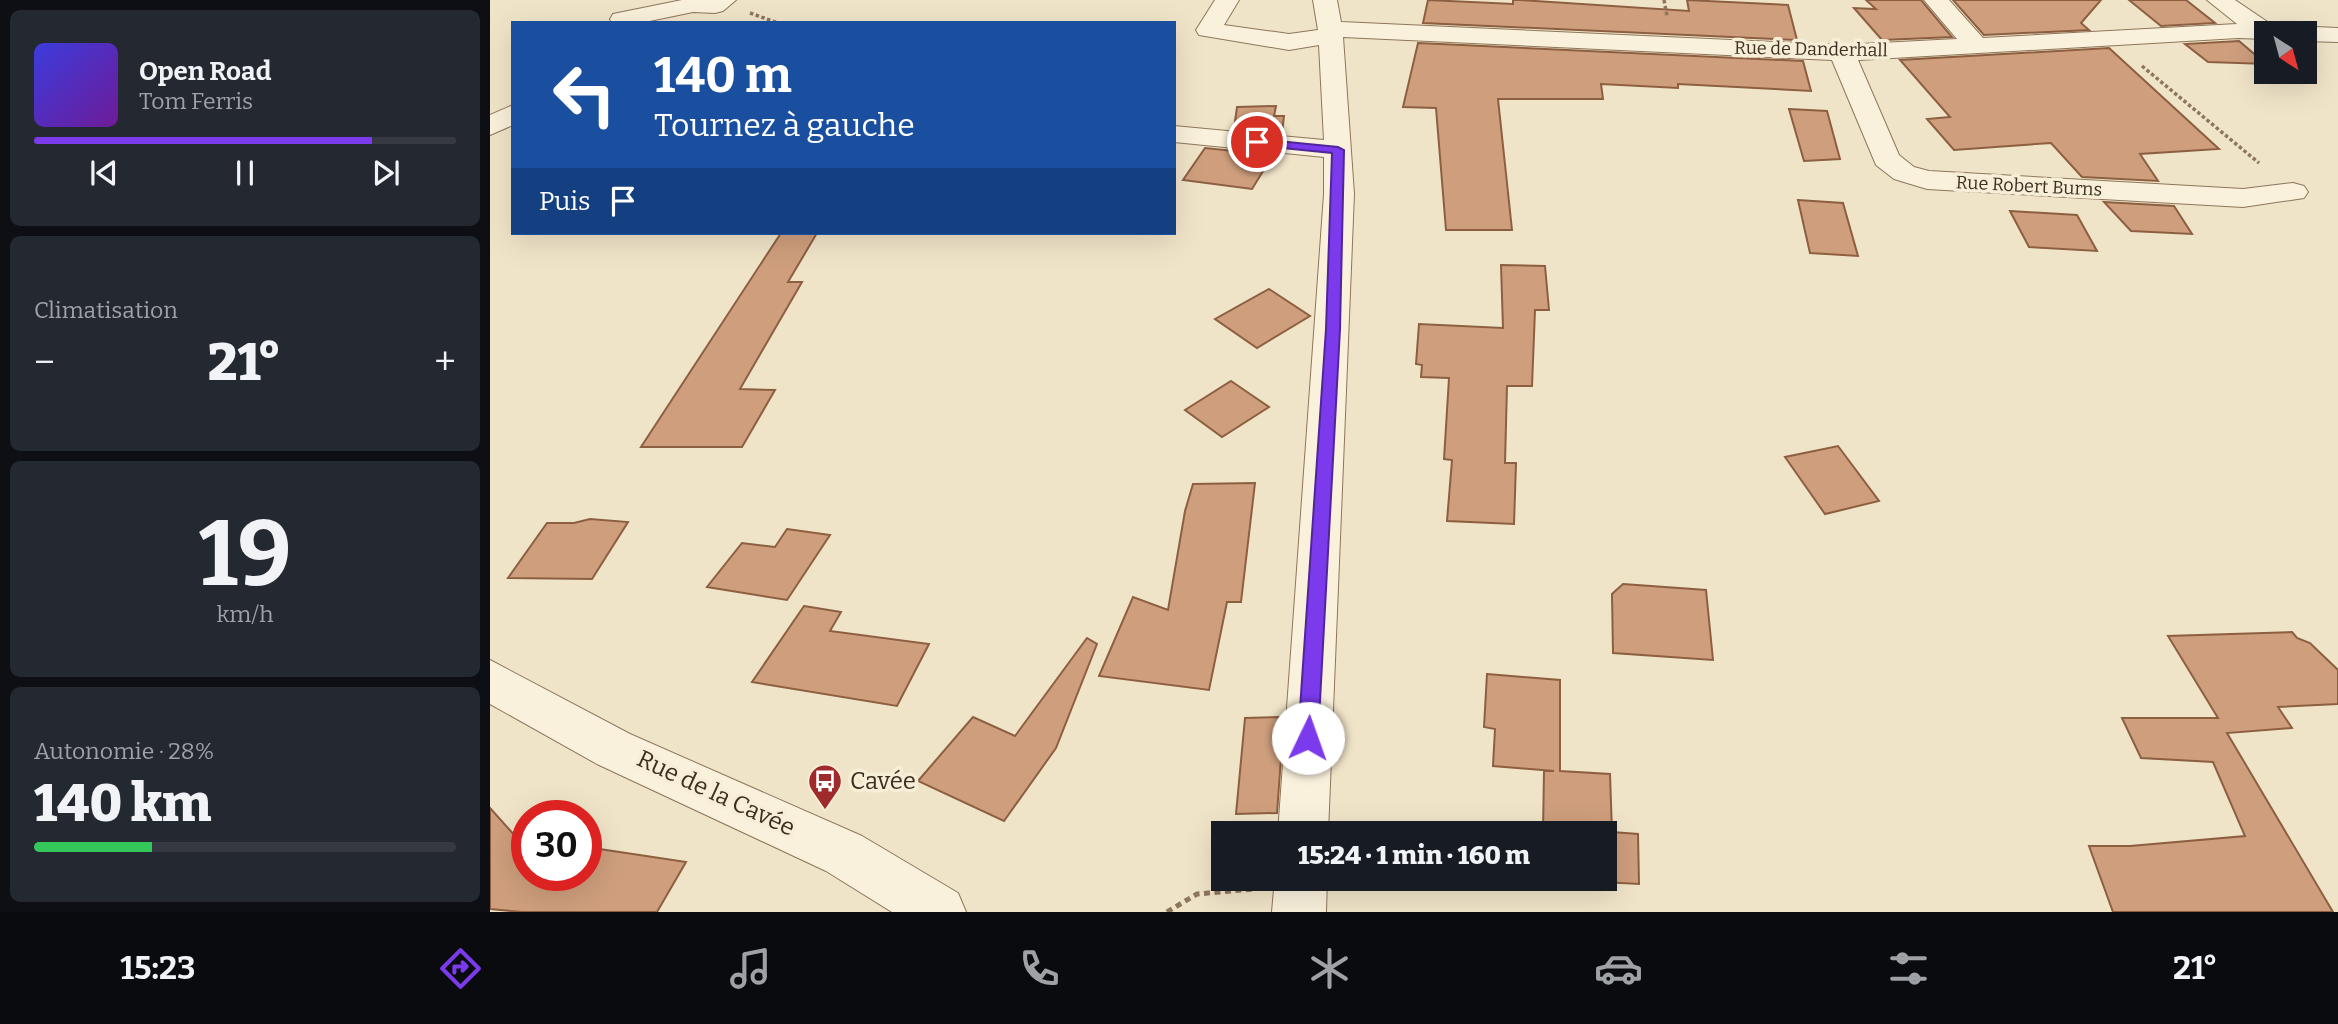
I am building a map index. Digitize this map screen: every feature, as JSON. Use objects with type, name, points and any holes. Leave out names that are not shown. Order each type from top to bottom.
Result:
[{"type":"street","points":[[622,14],[693,5],[715,5],[724,0]]},
{"type":"street","name":"Rue de Danderhall","points":[[1227,0],[1209,30],[1289,42],[1328,22],[1842,52],[2254,32]]},
{"type":"street","points":[[1936,0],[1977,46]]},
{"type":"street","points":[[2219,0],[2254,24]]},
{"type":"street","points":[[1304,821],[1333,329],[1338,150],[1328,22]]},
{"type":"street","points":[[2317,34],[2338,35]]},
{"type":"street","name":"Rue Robert Burns","points":[[1842,52],[1886,159],[1904,173],[1927,180],[2243,198],[2293,192]]},
{"type":"street","points":[[1176,134],[1338,150]]},
{"type":"street","name":"Rue de la Cavée","points":[[490,680],[522,701],[662,770],[833,847],[939,912]]},
{"type":"path","points":[[2109,38],[2293,192]]},
{"type":"path","points":[[1167,912],[1182,897],[1218,891],[1300,893]]},
{"type":"building","points":[[1428,0],[1513,4],[1513,0],[1520,0],[1689,11],[1687,0],[1788,5],[1797,40],[1423,23]]},
{"type":"building","points":[[1866,0],[1921,0],[1952,37],[1882,40],[1854,8],[1876,9]]},
{"type":"building","points":[[1953,0],[2101,0],[2081,23],[2089,30],[1984,35]]},
{"type":"building","points":[[2129,0],[2186,0],[2215,23],[2161,26]]},
{"type":"building","points":[[2239,41],[2254,54],[2254,64],[2208,62],[2185,44]]},
{"type":"building","points":[[1418,43],[1803,61],[1811,91],[1678,84],[1678,88],[1601,84],[1603,99],[1498,99],[1512,230],[1446,230],[1436,108],[1403,107]]},
{"type":"building","points":[[2109,48],[2219,149],[2140,154],[2158,181],[2082,177],[2051,143],[1954,150],[1927,119],[1950,117],[1900,60]]},
{"type":"building","points":[[1276,106],[1274,116],[1284,116],[1282,133],[1234,129],[1237,107]]},
{"type":"building","points":[[1789,109],[1827,111],[1840,159],[1804,161]]},
{"type":"building","points":[[1205,148],[1273,155],[1252,189],[1183,180]]},
{"type":"building","points":[[1798,200],[1843,203],[1858,256],[1810,253]]},
{"type":"building","points":[[2104,202],[2174,206],[2192,234],[2131,231]]},
{"type":"building","points":[[2010,211],[2077,215],[2097,251],[2029,247]]},
{"type":"building","points":[[780,235],[816,235],[788,282],[802,282],[740,389],[775,390],[742,447],[641,447]]},
{"type":"building","points":[[1501,265],[1545,266],[1549,310],[1535,310],[1532,386],[1507,386],[1505,463],[1516,463],[1514,524],[1447,521],[1452,460],[1444,459],[1449,378],[1421,377],[1422,365],[1416,364],[1419,324],[1503,328]]},
{"type":"building","points":[[1269,289],[1310,316],[1257,348],[1215,319]]},
{"type":"building","points":[[1231,381],[1269,407],[1222,437],[1185,410]]},
{"type":"building","points":[[1838,446],[1879,501],[1825,514],[1785,457]]},
{"type":"building","points":[[1255,483],[1241,602],[1227,602],[1209,690],[1099,676],[1133,597],[1168,610],[1185,511],[1193,484]]},
{"type":"building","points":[[590,519],[628,522],[592,579],[508,578],[547,523],[574,523]]},
{"type":"building","points":[[787,529],[830,535],[787,600],[707,587],[742,543],[775,547]]},
{"type":"building","points":[[1623,584],[1706,590],[1713,660],[1613,653],[1612,594]]},
{"type":"building","points":[[804,606],[841,612],[830,631],[929,644],[897,706],[752,682]]},
{"type":"building","points":[[2292,632],[2297,638],[2310,643],[2338,670],[2338,704],[2278,707],[2292,728],[2227,733],[2333,912],[2113,912],[2089,846],[2130,846],[2245,836],[2213,762],[2141,758],[2122,718],[2218,718],[2168,636]]},
{"type":"building","points":[[1087,638],[1097,644],[1056,748],[1004,821],[918,781],[973,717],[1015,736]]},
{"type":"building","points":[[1487,674],[1560,680],[1560,771],[1610,774],[1612,821],[1543,821],[1544,771],[1554,771],[1493,766],[1495,729],[1484,727]]},
{"type":"building","points":[[1284,717],[1277,813],[1236,814],[1245,718]]},
{"type":"building","points":[[490,808],[511,831],[511,891],[602,891],[602,849],[686,862],[657,912],[522,912],[490,909]]},
{"type":"building","points":[[1617,832],[1638,834],[1639,884],[1617,883]]},
{"type":"place","name":"Cavée","points":[[825,811]]},
{"type":"route","points":[[1257,142],[1338,150],[1339,194],[1333,329],[1308,738]]}]
